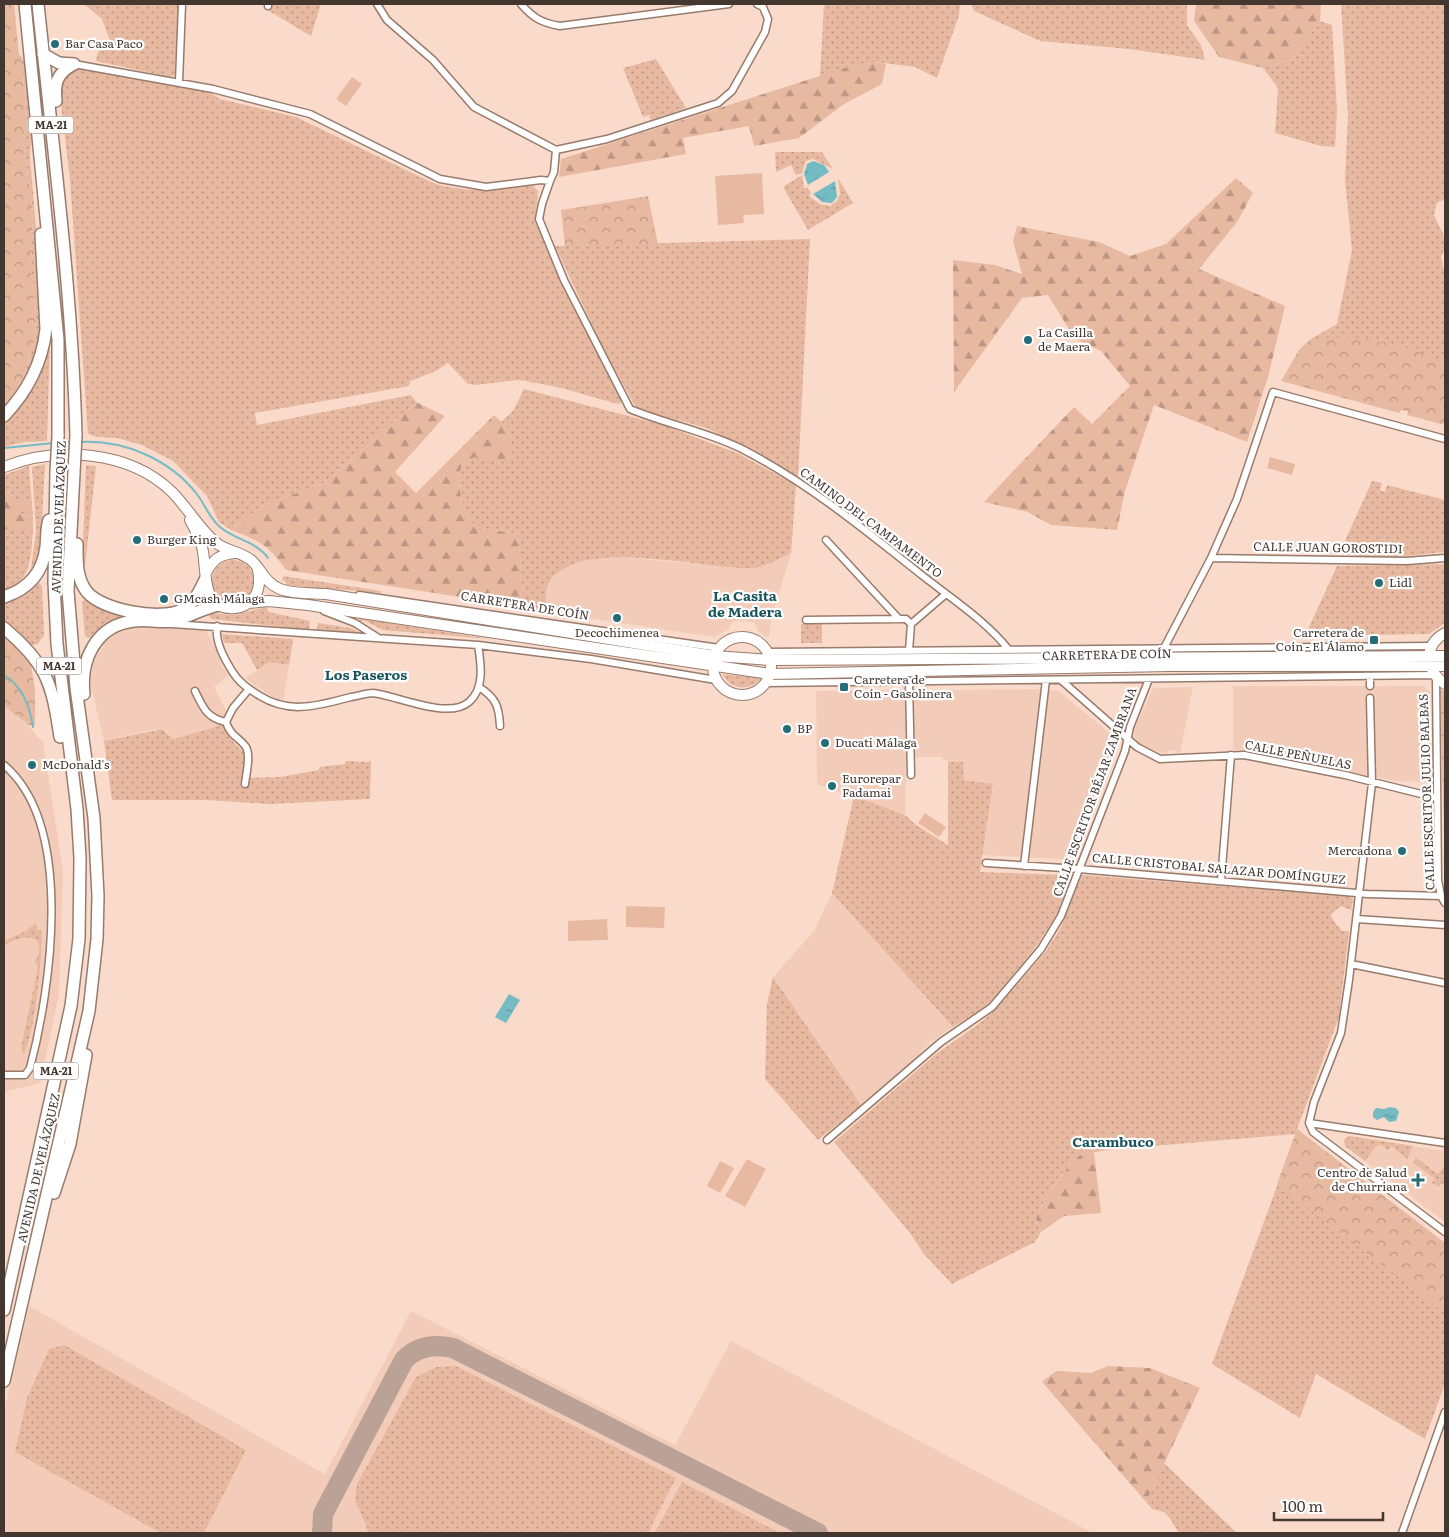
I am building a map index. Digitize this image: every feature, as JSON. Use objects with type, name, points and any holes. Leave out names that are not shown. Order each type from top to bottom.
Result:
[{"type":"highway","name":"AVENIDA DE VELÁZQUEZ","points":[[4,1310],[71,1006],[79,939],[80,858],[77,810],[57,644],[55,501],[58,436],[58,340],[25,4]]},
{"type":"highway","name":"AVENIDA DE VELÁZQUEZ","points":[[4,1381],[89,1011],[97,939],[98,896],[94,818],[76,688],[68,591],[76,435],[74,359],[38,4]]},
{"type":"highway","points":[[44,54],[59,64],[74,64]]},
{"type":"highway","points":[[58,195],[63,170],[55,88],[62,71],[74,64]]},
{"type":"highway","points":[[4,416],[24,392],[34,376],[44,344],[46,329],[41,233],[46,213]]},
{"type":"highway","points":[[74,476],[78,519],[78,573],[87,592],[95,600],[117,610],[161,614],[172,613],[188,605],[197,596],[205,576]]},
{"type":"highway","points":[[4,597],[27,586],[36,576],[46,549],[47,525],[55,501]]},
{"type":"highway","points":[[88,775],[92,751],[82,682],[85,663],[94,644],[105,632],[119,624],[134,620],[156,622],[183,618],[195,611],[219,605]]},
{"type":"highway","points":[[4,628],[39,662],[47,676],[54,697],[70,810],[77,830]]},
{"type":"main road","points":[[4,467],[20,460],[48,454],[92,456],[118,462],[147,474],[172,492],[216,543],[250,559],[266,580],[282,590],[326,594],[717,652],[769,656],[1430,651],[1445,656]]},
{"type":"main road","points":[[183,505],[200,541],[205,576],[211,598],[219,605],[237,608],[248,603],[269,601],[308,605],[713,667],[768,678]]},
{"type":"main road","points":[[205,576],[211,563],[220,556],[237,553]]},
{"type":"main road","points":[[248,603],[258,591],[260,581],[258,570]]},
{"type":"main road","points":[[1445,633],[1436,639],[1430,651],[1433,674],[1445,684]]},
{"type":"main road","points":[[745,637],[762,645],[769,656],[768,678],[754,692],[743,695],[728,691],[716,680],[713,667],[717,652],[726,642],[745,637]]},
{"type":"main road","name":"CARRETERA DE COÍN","points":[[768,678],[1169,666],[1433,674],[1445,666]]},
{"type":"street","points":[[179,82],[182,4]]},
{"type":"street","points":[[377,4],[388,20],[433,60],[474,107],[556,150],[607,139],[718,103],[732,91],[765,32],[768,19],[763,7],[757,4]]},
{"type":"street","points":[[522,4],[531,16],[544,23],[560,26],[729,4]]},
{"type":"street","points":[[74,64],[179,82],[252,98],[310,114],[440,179],[486,187],[541,180],[550,182]]},
{"type":"street","name":"CAMINO DEL CAMPAMENTO","points":[[556,150],[554,172],[539,219],[564,280],[630,409],[701,432],[740,448],[794,479],[846,516],[946,594],[999,637],[1009,650]]},
{"type":"street","points":[[1164,648],[1211,558],[1237,499],[1273,392],[1445,439]]},
{"type":"street","points":[[826,540],[899,619]]},
{"type":"street","name":"CALLE JUAN GOROSTIDI","points":[[1211,558],[1407,561],[1445,558]]},
{"type":"street","points":[[909,651],[911,624],[946,594]]},
{"type":"street","points":[[308,605],[355,623],[378,638]]},
{"type":"street","points":[[806,620],[906,619],[911,624]]},
{"type":"street","points":[[156,622],[478,645],[591,659],[716,680]]},
{"type":"street","points":[[217,626],[217,638],[224,657],[235,675],[249,689],[281,706],[309,708],[372,693],[424,706],[453,709],[469,702],[479,687],[481,668],[478,645]]},
{"type":"street","name":"CARRETERA DE COÍN","points":[[769,656],[909,651],[1164,648],[1430,651]]},
{"type":"street","name":"CARRETERA DE COÍN","points":[[768,678],[909,681],[1433,674]]},
{"type":"street","name":"CALLE ESCRITOR JULIO BALBAS","points":[[1433,674],[1438,880],[1441,896],[1445,903]]},
{"type":"street","points":[[1370,676],[1370,686]]},
{"type":"street","name":"CALLE ESCRITOR BÉJAR ZAMBRANA","points":[[826,1140],[941,1042],[992,1007],[1041,949],[1061,916],[1125,751],[1149,679]]},
{"type":"street","points":[[1024,866],[1046,680]]},
{"type":"street","name":"CALLE PEÑUELAS","points":[[1061,680],[1144,752],[1160,759],[1176,760],[1231,755],[1262,759],[1437,798]]},
{"type":"street","points":[[909,681],[911,775]]},
{"type":"street","points":[[479,687],[492,696],[499,706],[500,726]]},
{"type":"street","points":[[245,784],[248,753],[246,748],[230,733],[226,722],[232,708],[249,689]]},
{"type":"street","points":[[194,691],[206,714],[226,722]]},
{"type":"street","points":[[1370,698],[1372,782],[1351,964],[1341,1033],[1314,1102],[1309,1123],[1313,1132],[1445,1232]]},
{"type":"street","points":[[1221,881],[1231,755]]},
{"type":"street","points":[[4,765],[15,774],[37,811],[44,836],[48,869],[51,930],[48,975],[30,1068],[25,1075],[4,1075]]},
{"type":"street","name":"CALLE CRISTOBAL SALAZAR DOMÍNGUEZ","points":[[986,863],[1079,868],[1360,893],[1441,896]]},
{"type":"street","points":[[1357,919],[1445,925]]},
{"type":"street","points":[[1351,964],[1445,983]]},
{"type":"street","points":[[1309,1123],[1445,1143]]},
{"type":"street","points":[[1402,1533],[1445,1412]]},
{"type":"shaded area","points":[[791,553],[771,620],[769,638],[758,631],[754,622],[733,621],[728,630],[714,637],[547,612],[547,586],[561,568],[595,558],[629,558],[753,568]]},
{"type":"shaded area","points":[[141,625],[206,631],[224,663],[221,665],[230,674],[214,687],[227,712],[222,725],[174,739],[166,730],[155,729],[104,741],[90,682],[94,661],[103,647],[101,645],[113,634],[126,628]]},
{"type":"shaded area","points":[[270,662],[289,665],[283,702],[276,700],[245,678]]},
{"type":"shaded area","points":[[1233,686],[1424,686],[1430,692],[1431,778],[1425,782],[1396,781],[1233,749]]},
{"type":"shaded area","points":[[1193,687],[1180,754],[1170,750],[1165,754],[1140,744],[1134,736],[1134,730],[1153,688]]},
{"type":"shaded area","points":[[1040,689],[1059,691],[1113,736],[1116,743],[1116,749],[1073,860],[983,855],[993,785],[964,780],[963,762],[948,762],[943,760],[943,757],[906,757],[905,815],[817,784],[816,691]]},
{"type":"shaded area","points":[[4,706],[29,725],[38,738],[43,741],[63,871],[59,995],[40,1083],[4,1092]]},
{"type":"shaded area","points":[[832,893],[953,1027],[929,1043],[902,1073],[861,1105],[773,977],[814,931]]},
{"type":"shaded area","name":"Centro de Salud de Churriana","points":[[1349,1136],[1445,1151],[1445,1222],[1345,1146],[1344,1140]]},
{"type":"shaded area","points":[[29,1306],[325,1474],[411,1311],[675,1445],[731,1341],[1093,1533],[4,1533],[4,1412]]},
{"type":"green space","points":[[4,4],[14,4],[19,55],[21,56],[28,130],[22,131],[33,214],[31,269],[36,314],[35,335],[26,371],[14,396],[4,409]]},
{"type":"green space","points":[[84,4],[178,4],[176,69],[174,76],[170,77],[96,61],[98,52],[110,41],[102,19]]},
{"type":"green space","points":[[271,4],[321,4],[311,36],[269,11]]},
{"type":"green space","points":[[824,4],[960,4],[959,15],[937,78],[915,67],[875,62],[820,77]]},
{"type":"green space","points":[[971,4],[1187,4],[1187,25],[1201,45],[1205,60],[1129,49],[1040,41],[974,11]]},
{"type":"green space","points":[[1196,4],[1321,4],[1320,21],[1292,60],[1263,68],[1219,57],[1194,21]]},
{"type":"green space","points":[[1341,4],[1445,4],[1445,199],[1437,203],[1434,215],[1445,238],[1445,248],[1441,257],[1445,274],[1445,375],[1299,350],[1311,339],[1337,324],[1352,250],[1345,180],[1348,116]]},
{"type":"green space","points":[[1320,21],[1332,25],[1337,111],[1335,147],[1321,146],[1275,133],[1278,88],[1263,68],[1292,60]]},
{"type":"green space","points":[[21,56],[25,63],[32,127],[30,156],[43,312],[38,356],[16,398],[14,396],[26,371],[35,335],[36,314],[31,269],[33,214],[22,131],[28,130]]},
{"type":"green space","points":[[656,59],[686,108],[651,120],[649,115],[643,117],[623,68]]},
{"type":"green space","points":[[875,62],[886,64],[882,84],[844,104],[799,138],[754,146],[749,126],[683,138],[686,154],[559,177],[561,159],[860,63]]},
{"type":"green space","points":[[69,69],[79,69],[209,92],[220,99],[296,117],[433,183],[471,190],[533,186],[538,191],[535,222],[622,401],[619,404],[614,403],[561,388],[518,380],[475,385],[468,384],[448,363],[436,371],[410,381],[409,386],[255,413],[257,425],[411,395],[416,402],[326,482],[262,506],[231,530],[219,522],[207,496],[173,461],[142,445],[117,438],[97,437],[88,434],[70,180],[59,87]]},
{"type":"green space","points":[[352,77],[362,84],[346,106],[336,99]]},
{"type":"green space","points":[[775,152],[822,152],[833,169],[813,159],[806,161],[802,173],[796,175],[791,165],[776,172]]},
{"type":"green space","points":[[762,173],[764,214],[743,215],[744,223],[718,225],[715,176]]},
{"type":"green space","points":[[802,175],[804,188],[808,188],[811,193],[809,196],[820,204],[830,206],[837,201],[840,194],[838,178],[853,203],[808,230],[783,187]]},
{"type":"green space","points":[[1236,178],[1253,193],[1237,222],[1199,269],[1285,306],[1268,377],[1247,442],[1154,405],[1125,491],[1117,530],[1051,525],[1028,512],[984,502],[1074,407],[1092,424],[1130,386],[1101,351],[1075,339],[1048,295],[1022,298],[954,392],[953,260],[995,265],[1022,274],[1013,241],[1017,226],[1099,242],[1130,256],[1166,244]]},
{"type":"green space","points":[[648,196],[658,244],[565,246],[561,210]]},
{"type":"green space","points":[[810,239],[798,477],[707,428],[644,411],[635,406],[602,346],[555,246]]},
{"type":"green space","points":[[50,337],[47,441],[23,442],[4,447],[4,420]]},
{"type":"green space","points":[[1352,337],[1394,344],[1445,361],[1445,425],[1407,415],[1408,411],[1401,410],[1399,413],[1281,381],[1299,350],[1311,339]]},
{"type":"green space","points":[[524,389],[663,425],[737,453],[796,485],[791,553],[767,564],[752,568],[642,558],[611,558],[584,561],[562,570],[548,585],[546,594],[547,612],[524,607],[518,534],[475,527],[463,505],[460,484],[461,466],[475,457],[508,428],[501,422],[513,411]]},
{"type":"green space","points":[[416,402],[445,416],[395,472],[416,493],[494,415],[508,428],[511,461],[475,457],[461,466],[460,491],[463,505],[475,527],[518,534],[524,607],[286,570],[269,549],[249,537],[231,530],[262,506],[326,482]]},
{"type":"green space","points":[[1270,457],[1295,464],[1292,475],[1267,468]]},
{"type":"green space","points":[[45,464],[40,557],[35,571],[31,568],[36,531],[32,467]]},
{"type":"green space","points":[[86,465],[96,466],[85,566],[82,567]]},
{"type":"green space","points":[[29,466],[33,517],[18,513],[28,508],[29,504],[15,499],[10,492],[4,494],[4,475]]},
{"type":"green space","points":[[1372,481],[1382,483],[1380,490],[1385,492],[1387,485],[1445,500],[1445,552],[1379,558],[1340,552]]},
{"type":"green space","points":[[10,492],[15,499],[24,499],[29,504],[28,509],[19,513],[33,517],[33,527],[27,531],[5,529],[4,494]]},
{"type":"green space","points":[[6,515],[27,531],[33,527],[33,530],[30,558],[25,575],[13,587],[4,590],[4,516]]},
{"type":"green space","points":[[237,560],[245,563],[251,569],[254,581],[251,593],[245,599],[229,602],[221,599],[215,593],[212,577],[215,569],[221,563]]},
{"type":"green space","points":[[1444,564],[1445,623],[1429,634],[1305,636],[1337,566]]},
{"type":"green space","points":[[283,576],[381,591],[381,593],[286,585],[286,582],[282,580]]},
{"type":"green space","points":[[39,583],[42,586],[44,635],[38,644],[32,645],[4,621],[4,604],[13,601]]},
{"type":"green space","points":[[85,599],[99,607],[121,614],[121,616],[104,624],[90,638],[85,636],[82,603]]},
{"type":"green space","points":[[266,607],[269,612],[310,621],[309,630],[211,619],[208,613],[233,615]]},
{"type":"green space","points":[[358,618],[490,639],[383,630],[363,620],[361,622]]},
{"type":"green space","points":[[318,623],[350,628],[367,635],[317,631]]},
{"type":"green space","points":[[801,624],[822,624],[822,643],[801,643]]},
{"type":"green space","points":[[222,634],[293,639],[289,665],[270,662],[257,670],[242,643],[224,643]]},
{"type":"green space","points":[[4,636],[30,659],[35,689],[35,725],[29,725],[4,706]]},
{"type":"green space","points":[[722,674],[761,678],[752,686],[741,687],[730,683]]},
{"type":"green space","points":[[1440,690],[1445,692],[1445,877]]},
{"type":"green space","points":[[222,725],[234,743],[244,752],[248,778],[280,777],[319,770],[319,767],[345,764],[346,761],[368,762],[371,760],[370,799],[270,804],[206,800],[112,800],[104,741],[162,729],[174,739]]},
{"type":"green space","points":[[948,762],[963,762],[964,780],[993,784],[980,872],[1070,875],[1057,914],[1038,944],[990,1004],[953,1027],[832,893],[854,796],[905,815],[916,825],[948,845]]},
{"type":"green space","points":[[925,813],[946,827],[939,837],[918,823]]},
{"type":"green space","points":[[1082,875],[1348,896],[1353,899],[1351,910],[1341,906],[1331,914],[1333,920],[1342,931],[1349,931],[1339,1017],[1297,1129],[1445,1260],[1445,1384],[1425,1439],[1316,1374],[1300,1418],[1212,1364],[1296,1134],[1118,1149],[1104,1139],[1093,1144],[1073,1161],[1055,1184],[1036,1218],[1041,1232],[1035,1242],[952,1284],[924,1254],[910,1233],[834,1142],[936,1054],[980,1023],[998,1007],[1047,950],[1061,927]]},
{"type":"green space","points":[[626,906],[665,907],[664,928],[626,927]]},
{"type":"green space","points":[[607,919],[608,940],[568,941],[568,921]]},
{"type":"green space","points":[[36,923],[37,930],[42,930],[39,976],[32,1026],[24,1054],[21,1048],[38,967],[35,960],[38,957],[38,942],[34,939],[23,938],[4,946],[4,941],[24,932]]},
{"type":"green space","points":[[773,977],[861,1105],[818,1140],[765,1079],[767,1004]]},
{"type":"green space","points":[[1297,1129],[1445,1243],[1445,1313],[1277,1184]]},
{"type":"green space","points":[[1349,1136],[1413,1146],[1407,1159],[1391,1146],[1388,1150],[1381,1145],[1376,1146],[1365,1161],[1345,1146],[1344,1140]]},
{"type":"green space","points":[[1104,1139],[1118,1149],[1094,1152],[1101,1213],[1064,1216],[1041,1232],[1036,1218],[1055,1184],[1073,1161],[1094,1144]]},
{"type":"green space","points":[[1416,1158],[1438,1174],[1445,1165],[1445,1182],[1438,1187],[1432,1183],[1434,1178],[1413,1163]]},
{"type":"green space","points":[[747,1159],[766,1169],[745,1207],[725,1196]]},
{"type":"green space","points":[[720,1161],[734,1168],[720,1193],[707,1186]]},
{"type":"green space","points":[[64,1345],[246,1450],[204,1533],[161,1533],[15,1452],[27,1398],[49,1349]]},
{"type":"green space","points":[[456,1366],[676,1478],[648,1533],[369,1533],[355,1500],[357,1484],[416,1377],[436,1367]]},
{"type":"green space","points":[[1108,1366],[1150,1368],[1200,1388],[1146,1502],[1042,1382],[1056,1371],[1091,1373]]},
{"type":"green space","points":[[1164,1463],[1237,1533],[1179,1533],[1164,1512],[1152,1509],[1146,1502]]},
{"type":"green space","points":[[682,1482],[780,1533],[655,1533]]},
{"type":"water","points":[[813,161],[824,165],[829,172],[808,185],[804,174],[807,164]]},
{"type":"water","points":[[835,181],[837,197],[832,203],[822,202],[813,194]]},
{"type":"water","points":[[509,994],[520,1000],[506,1023],[495,1017]]},
{"type":"water","points":[[1376,1108],[1384,1109],[1396,1108],[1399,1112],[1396,1121],[1389,1122],[1384,1117],[1377,1120],[1373,1117],[1373,1112]]},
{"type":"waterway","points":[[61,443],[71,442]]},
{"type":"waterway","points":[[81,442],[113,444],[129,448],[159,461],[185,481],[220,527],[258,548],[268,558]]},
{"type":"waterway","points":[[4,448],[54,443]]},
{"type":"waterway","points":[[4,675],[16,685],[24,697],[33,727]]},
{"type":"taxiway","points":[[322,1533],[323,1514],[404,1360],[420,1349],[433,1346],[453,1348],[818,1533]]},
{"type":"place","name":"Bar Casa Paco","points":[[55,44]]},
{"type":"place","name":"La Casilla de Maera","points":[[1028,340]]},
{"type":"place","name":"Burger King","points":[[137,540]]},
{"type":"place","name":"Lidl","points":[[1379,583]]},
{"type":"place","name":"GMcash Málaga","points":[[164,599]]},
{"type":"place","name":"Decochimenea","points":[[617,618]]},
{"type":"place","name":"Carretera de Coín - El Álamo","points":[[1374,640]]},
{"type":"place","name":"Carretera de Coín - Gasolinera","points":[[844,687]]},
{"type":"place","name":"BP","points":[[787,729]]},
{"type":"place","name":"Ducati Málaga","points":[[825,743]]},
{"type":"place","name":"McDonald's","points":[[32,765]]},
{"type":"place","name":"Eurorepar Fadamai","points":[[832,786]]},
{"type":"place","name":"Mercadona","points":[[1402,851]]},
{"type":"place","name":"Centro de Salud de Churriana","points":[[1418,1180]]},
{"type":"district","name":"La Casita de Madera","points":[[745,604]]},
{"type":"district","name":"Los Paseros","points":[[366,675]]},
{"type":"district","name":"Carambuco","points":[[1113,1142]]}]
